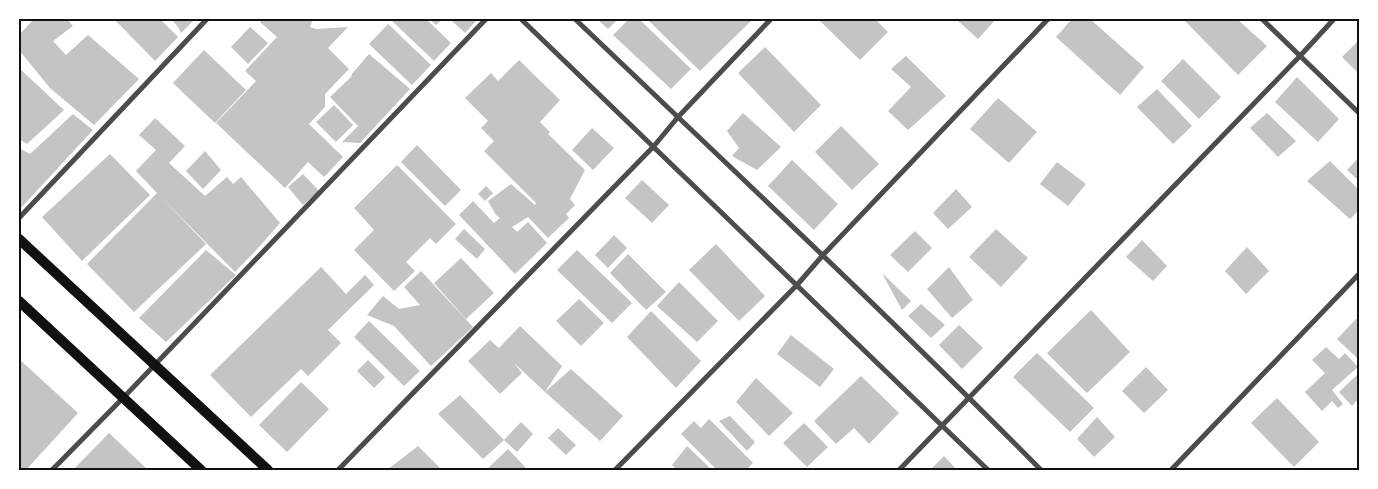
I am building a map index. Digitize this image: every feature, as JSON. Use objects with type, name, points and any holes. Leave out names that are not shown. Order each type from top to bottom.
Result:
[{"type":"main road","points":[[19,239],[268,470]]},
{"type":"main road","points":[[19,301],[201,470]]},
{"type":"street","points":[[19,218],[207,19]]},
{"type":"street","points":[[52,470],[486,19]]},
{"type":"street","points":[[521,19],[988,470]]},
{"type":"street","points":[[575,19],[823,255],[969,397],[1040,470]]},
{"type":"street","points":[[338,470],[654,146],[678,117],[771,19]]},
{"type":"street","points":[[615,470],[797,285],[823,255],[1048,19]]},
{"type":"street","points":[[1262,19],[1359,113]]},
{"type":"street","points":[[899,470],[1334,19]]},
{"type":"street","points":[[1171,470],[1359,274]]},
{"type":"building","points":[[34,19],[67,19],[73,26],[53,41],[66,55],[88,35],[139,79],[94,125],[50,88],[19,50],[19,35]]},
{"type":"building","points":[[114,19],[160,19],[178,37],[155,61]]},
{"type":"building","points":[[171,19],[195,19],[181,33]]},
{"type":"building","points":[[263,19],[313,19],[310,27],[316,29],[348,27],[328,48],[349,69],[325,94],[325,107],[309,124],[343,157],[324,177],[308,162],[285,188],[216,123],[256,81],[245,71],[277,37],[260,22]]},
{"type":"building","points":[[390,19],[426,19],[451,43],[434,61]]},
{"type":"building","points":[[429,19],[442,19],[436,25]]},
{"type":"building","points":[[450,19],[478,19],[465,33]]},
{"type":"building","points":[[597,19],[618,19],[608,29]]},
{"type":"building","points":[[629,19],[639,19],[691,69],[671,89],[613,35]]},
{"type":"building","points":[[647,19],[753,19],[700,71]]},
{"type":"building","points":[[818,19],[875,19],[888,32],[860,60]]},
{"type":"building","points":[[956,19],[996,19],[978,39]]},
{"type":"building","points":[[1072,19],[1090,19],[1144,67],[1120,95],[1056,37]]},
{"type":"building","points":[[1183,19],[1237,19],[1267,46],[1238,75]]},
{"type":"building","points":[[388,24],[431,65],[412,85],[369,44]]},
{"type":"building","points":[[250,27],[268,43],[248,64],[231,47]]},
{"type":"building","points":[[1359,40],[1359,74],[1342,57]]},
{"type":"building","points":[[765,47],[821,105],[794,132],[738,73]]},
{"type":"building","points":[[204,50],[246,90],[215,123],[173,83]]},
{"type":"building","points":[[369,54],[410,89],[360,143],[342,142],[358,126],[330,97],[352,76]]},
{"type":"building","points":[[906,56],[946,96],[908,130],[888,111],[911,87],[891,69]]},
{"type":"building","points":[[1183,59],[1221,97],[1199,119],[1161,81]]},
{"type":"building","points":[[519,60],[560,100],[540,122],[550,132],[548,134],[585,170],[570,199],[575,205],[566,214],[569,218],[548,238],[528,217],[512,227],[517,232],[528,222],[547,243],[515,274],[459,215],[473,201],[494,223],[500,218],[496,215],[488,201],[511,184],[535,205],[536,203],[484,151],[494,141],[481,128],[488,121],[465,98],[491,73],[498,81]]},
{"type":"building","points":[[19,68],[64,110],[27,144],[19,139]]},
{"type":"building","points":[[1297,77],[1339,119],[1318,142],[1275,102]]},
{"type":"building","points":[[1157,89],[1192,126],[1173,144],[1137,107]]},
{"type":"building","points":[[998,98],[1037,132],[1009,163],[970,129]]},
{"type":"building","points":[[334,105],[353,125],[336,142],[316,122]]},
{"type":"building","points":[[743,113],[781,147],[757,170],[732,156],[739,148],[727,131]]},
{"type":"building","points":[[1267,113],[1296,141],[1278,157],[1250,128]]},
{"type":"building","points":[[73,114],[93,130],[19,210],[19,148],[30,154]]},
{"type":"building","points":[[155,118],[185,146],[169,163],[205,196],[227,177],[233,184],[241,177],[280,223],[235,272],[159,195],[206,244],[134,312],[87,264],[157,193],[136,171],[156,150],[139,135]]},
{"type":"building","points":[[841,126],[879,164],[852,190],[815,152]]},
{"type":"building","points":[[592,128],[614,148],[593,170],[572,150]]},
{"type":"building","points":[[417,145],[461,190],[445,206],[401,162]]},
{"type":"building","points":[[205,151],[221,170],[203,189],[186,171]]},
{"type":"building","points":[[110,154],[150,195],[82,261],[42,217]]},
{"type":"building","points":[[1359,157],[1359,181],[1347,170]]},
{"type":"building","points":[[792,160],[838,204],[814,230],[768,186]]},
{"type":"building","points":[[1330,161],[1359,190],[1359,210],[1350,219],[1307,181]]},
{"type":"building","points":[[1057,162],[1086,184],[1068,206],[1040,184]]},
{"type":"building","points":[[397,165],[456,224],[436,244],[430,238],[406,262],[415,271],[394,291],[354,250],[374,230],[354,208]]},
{"type":"building","points":[[303,174],[319,191],[303,205],[288,187]]},
{"type":"building","points":[[642,180],[669,205],[652,223],[625,198]]},
{"type":"building","points":[[486,186],[493,193],[485,201],[478,194]]},
{"type":"building","points":[[956,189],[972,207],[948,229],[933,213]]},
{"type":"building","points":[[464,229],[485,249],[477,259],[455,239]]},
{"type":"building","points":[[996,229],[1028,258],[1001,287],[969,257]]},
{"type":"building","points":[[915,231],[932,248],[908,272],[890,255]]},
{"type":"building","points":[[614,235],[627,248],[608,268],[595,255]]},
{"type":"building","points":[[1142,240],[1167,266],[1153,281],[1126,257]]},
{"type":"building","points":[[716,244],[765,296],[739,321],[689,270]]},
{"type":"building","points":[[1247,247],[1269,271],[1246,294],[1225,271]]},
{"type":"building","points":[[206,250],[236,275],[166,342],[139,318]]},
{"type":"building","points":[[577,250],[632,303],[612,323],[557,270]]},
{"type":"building","points":[[628,254],[666,292],[646,310],[610,273]]},
{"type":"building","points":[[461,258],[494,293],[466,319],[434,283]]},
{"type":"building","points":[[321,267],[346,294],[365,275],[374,285],[328,330],[341,343],[308,376],[301,369],[251,417],[210,375]]},
{"type":"building","points":[[949,267],[973,300],[952,318],[927,289]]},
{"type":"building","points":[[421,271],[473,327],[431,366],[394,326],[367,315],[383,296],[399,309],[420,305],[404,287]]},
{"type":"building","points":[[883,275],[911,301],[902,310]]},
{"type":"building","points":[[679,282],[718,321],[697,342],[657,306]]},
{"type":"building","points":[[579,299],[604,323],[581,346],[556,321]]},
{"type":"building","points":[[921,304],[945,325],[931,338],[908,316]]},
{"type":"building","points":[[1091,310],[1130,352],[1087,393],[1047,353]]},
{"type":"building","points":[[651,311],[701,361],[676,388],[627,337]]},
{"type":"building","points":[[1359,316],[1359,360],[1337,339]]},
{"type":"building","points":[[369,321],[420,371],[404,386],[354,337]]},
{"type":"building","points":[[959,325],[983,348],[962,369],[939,345]]},
{"type":"building","points":[[520,326],[562,366],[545,392],[514,363],[522,373],[500,394],[468,361],[490,340],[499,348]]},
{"type":"building","points":[[791,335],[834,369],[820,387],[777,354]]},
{"type":"building","points":[[1326,347],[1339,359],[1345,353],[1358,367],[1332,390],[1343,404],[1338,408],[1332,401],[1322,411],[1305,392],[1325,373],[1312,360]]},
{"type":"building","points":[[1037,353],[1094,408],[1070,432],[1013,377]]},
{"type":"building","points":[[19,359],[78,413],[26,470],[19,470]]},
{"type":"building","points":[[368,360],[385,377],[374,388],[357,371]]},
{"type":"building","points":[[1146,367],[1168,390],[1144,413],[1122,391]]},
{"type":"building","points":[[571,369],[623,416],[600,441],[545,392]]},
{"type":"building","points":[[1358,374],[1359,398],[1352,406],[1339,392]]},
{"type":"building","points":[[861,376],[899,413],[869,444],[854,428],[836,444],[814,421]]},
{"type":"building","points":[[756,378],[793,413],[769,436],[736,402]]},
{"type":"building","points":[[301,382],[329,409],[287,452],[259,425]]},
{"type":"building","points":[[460,395],[504,440],[483,459],[438,414]]},
{"type":"building","points":[[1277,398],[1319,442],[1294,467],[1251,423]]},
{"type":"building","points":[[730,416],[755,442],[747,451],[719,421]]},
{"type":"building","points":[[1097,417],[1115,437],[1094,457],[1077,439]]},
{"type":"building","points":[[709,419],[753,463],[746,470],[717,470],[681,434],[694,421],[701,428]]},
{"type":"building","points":[[521,422],[533,434],[517,452],[504,440]]},
{"type":"building","points":[[804,423],[828,447],[807,467],[783,443]]},
{"type":"building","points":[[558,428],[576,445],[566,455],[548,438]]},
{"type":"building","points":[[109,433],[148,470],[73,470]]},
{"type":"building","points":[[418,446],[442,470],[387,470]]},
{"type":"building","points":[[687,446],[712,470],[677,470],[672,465]]},
{"type":"building","points":[[508,449],[528,470],[486,470]]},
{"type":"building","points":[[944,456],[957,470],[930,470]]}]
